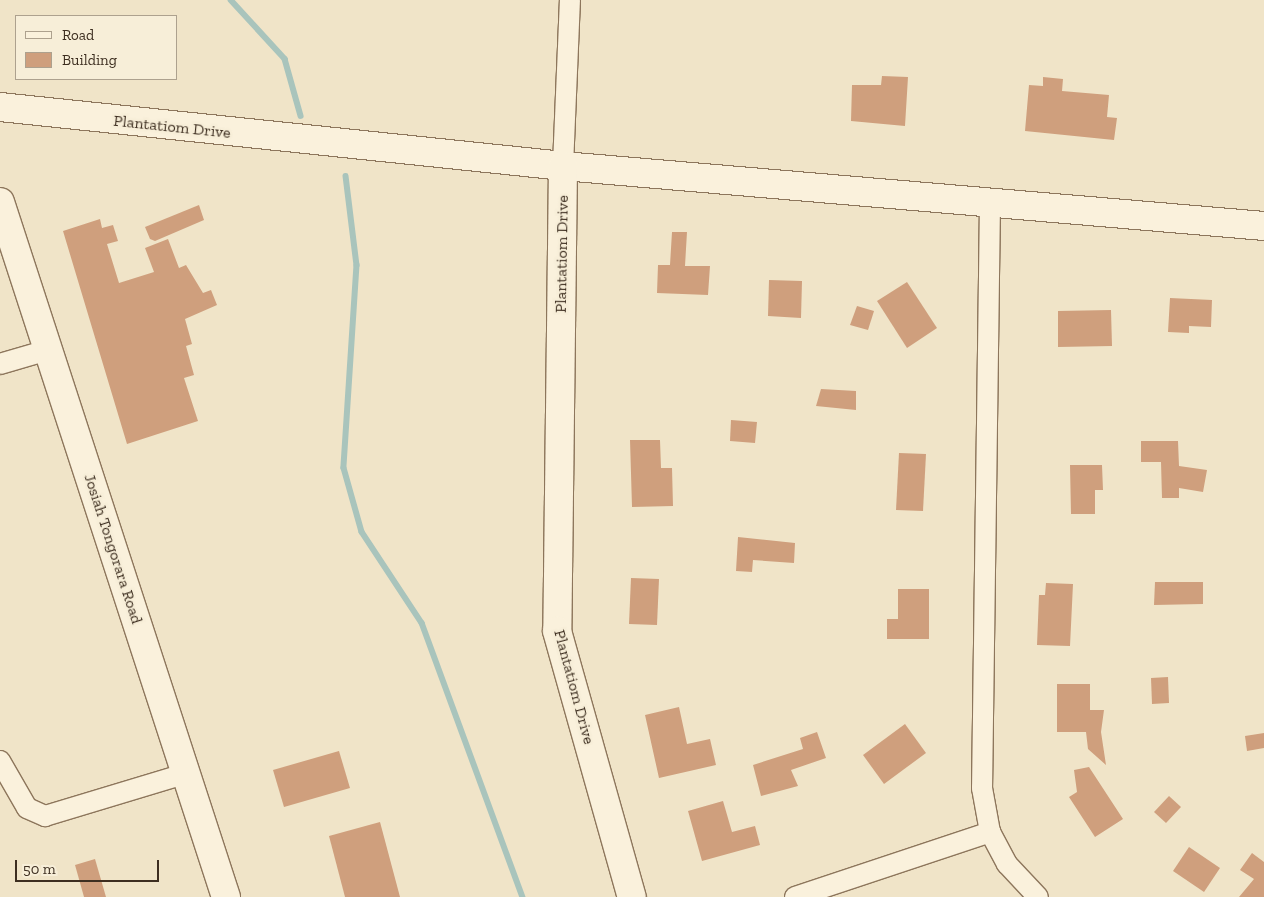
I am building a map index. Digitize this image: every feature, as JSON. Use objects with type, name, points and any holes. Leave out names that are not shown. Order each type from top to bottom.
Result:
[{"type":"street","points":[[570,0],[563,166],[1264,226]]},
{"type":"street","name":"Plantatiom Drive","points":[[0,107],[563,166],[557,631],[632,897]]},
{"type":"street","name":"Josiah Tongorara Road","points":[[0,202],[226,897]]},
{"type":"street","points":[[990,203],[982,788],[990,832],[1007,864],[1038,897]]},
{"type":"street","points":[[0,364],[48,350]]},
{"type":"street","points":[[0,761],[27,808],[45,816],[187,773]]},
{"type":"street","points":[[795,897],[990,832]]},
{"type":"building","points":[[882,76],[908,77],[905,126],[851,121],[852,85],[881,85]]},
{"type":"building","points":[[1043,77],[1063,79],[1062,91],[1109,95],[1107,117],[1117,118],[1114,140],[1025,131],[1029,85],[1043,86]]},
{"type":"building","points":[[199,205],[204,220],[155,241],[150,239],[145,227]]},
{"type":"building","points":[[100,219],[102,228],[113,225],[118,241],[107,244],[119,283],[154,272],[145,248],[168,239],[179,268],[186,265],[203,293],[211,290],[217,305],[185,319],[192,344],[186,346],[194,375],[184,378],[198,421],[127,444],[63,231]]},
{"type":"building","points":[[672,232],[687,232],[685,266],[710,266],[708,295],[657,293],[658,265],[670,265]]},
{"type":"building","points":[[769,280],[802,281],[801,318],[768,316]]},
{"type":"building","points":[[907,282],[937,328],[907,348],[877,301]]},
{"type":"building","points":[[1170,298],[1212,300],[1211,327],[1189,326],[1189,333],[1168,332]]},
{"type":"building","points":[[857,306],[874,311],[868,330],[850,325]]},
{"type":"building","points":[[1111,310],[1112,346],[1058,347],[1058,311]]},
{"type":"building","points":[[821,389],[856,391],[856,410],[816,406]]},
{"type":"building","points":[[731,420],[757,422],[755,443],[730,441]]},
{"type":"building","points":[[630,440],[660,440],[661,468],[672,468],[673,506],[632,507]]},
{"type":"building","points":[[1141,441],[1178,441],[1179,466],[1207,470],[1203,492],[1179,488],[1179,498],[1162,498],[1161,462],[1141,462]]},
{"type":"building","points":[[899,453],[926,454],[923,511],[896,510]]},
{"type":"building","points":[[1070,465],[1102,465],[1103,490],[1095,490],[1095,514],[1071,514]]},
{"type":"building","points":[[738,537],[795,543],[794,563],[753,560],[752,572],[736,571]]},
{"type":"building","points":[[631,578],[659,579],[657,625],[629,624]]},
{"type":"building","points":[[1155,582],[1203,582],[1203,604],[1154,605]]},
{"type":"building","points":[[1046,583],[1073,584],[1070,646],[1037,645],[1039,595],[1045,595]]},
{"type":"building","points":[[898,589],[929,589],[929,639],[887,639],[887,619],[898,619]]},
{"type":"building","points":[[1168,677],[1169,703],[1152,704],[1151,678]]},
{"type":"building","points":[[1057,684],[1090,684],[1090,710],[1104,710],[1101,732],[1106,765],[1088,749],[1086,732],[1057,732]]},
{"type":"building","points":[[679,707],[687,744],[710,739],[716,765],[659,778],[645,715]]},
{"type":"building","points":[[905,724],[926,753],[884,784],[863,755]]},
{"type":"building","points":[[817,732],[826,758],[791,770],[798,786],[761,796],[753,765],[803,749],[800,738]]},
{"type":"building","points":[[1264,733],[1264,748],[1247,751],[1245,736]]},
{"type":"building","points":[[339,751],[350,788],[284,807],[273,770]]},
{"type":"building","points":[[1089,767],[1123,819],[1095,837],[1069,797],[1077,792],[1074,770]]},
{"type":"building","points":[[1169,796],[1181,807],[1166,823],[1154,812]]},
{"type":"building","points":[[723,801],[732,832],[755,826],[760,845],[702,861],[688,811]]},
{"type":"building","points":[[380,822],[400,897],[345,897],[329,836]]},
{"type":"building","points":[[1189,847],[1220,868],[1204,892],[1173,871]]},
{"type":"building","points":[[1252,853],[1264,862],[1264,897],[1239,897],[1254,879],[1240,870]]},
{"type":"building","points":[[95,859],[106,897],[84,897],[75,865]]},
{"type":"waterway","points":[[231,0],[285,59],[301,116]]},
{"type":"waterway","points":[[346,176],[357,265],[344,468],[362,532],[422,623],[523,897]]}]
